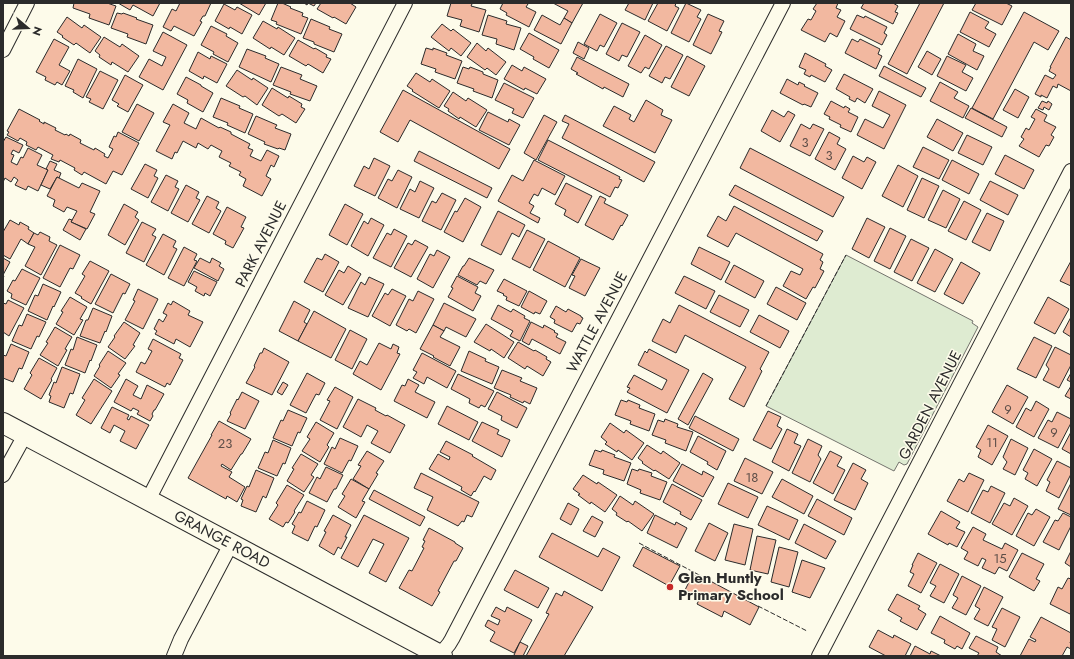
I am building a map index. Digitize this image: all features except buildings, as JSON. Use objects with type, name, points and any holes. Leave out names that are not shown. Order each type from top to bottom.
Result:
[{"type":"main road","name":"GRANGE ROAD","points":[[3,423],[440,656]]},
{"type":"street","points":[[3,50],[27,3]]},
{"type":"street","name":"PARK AVENUE","points":[[148,500],[404,3]]},
{"type":"street","name":"WATTLE AVENUE","points":[[440,656],[452,639],[783,3]]},
{"type":"street","name":"GARDEN AVENUE","points":[[819,656],[1071,171]]},
{"type":"street","points":[[3,475],[25,435]]},
{"type":"street","points":[[174,656],[181,639],[231,544]]},
{"type":"green space","points":[[846,255],[973,321],[972,323],[978,327],[907,464],[904,465],[899,462],[894,471],[766,406]]},
{"type":"fence","points":[[766,406],[846,255]]},
{"type":"fence","points":[[639,543],[701,576]]},
{"type":"fence","points":[[758,606],[807,631]]},
{"type":"place","name":"Glen Huntly Primary School","points":[[670,587]]}]
